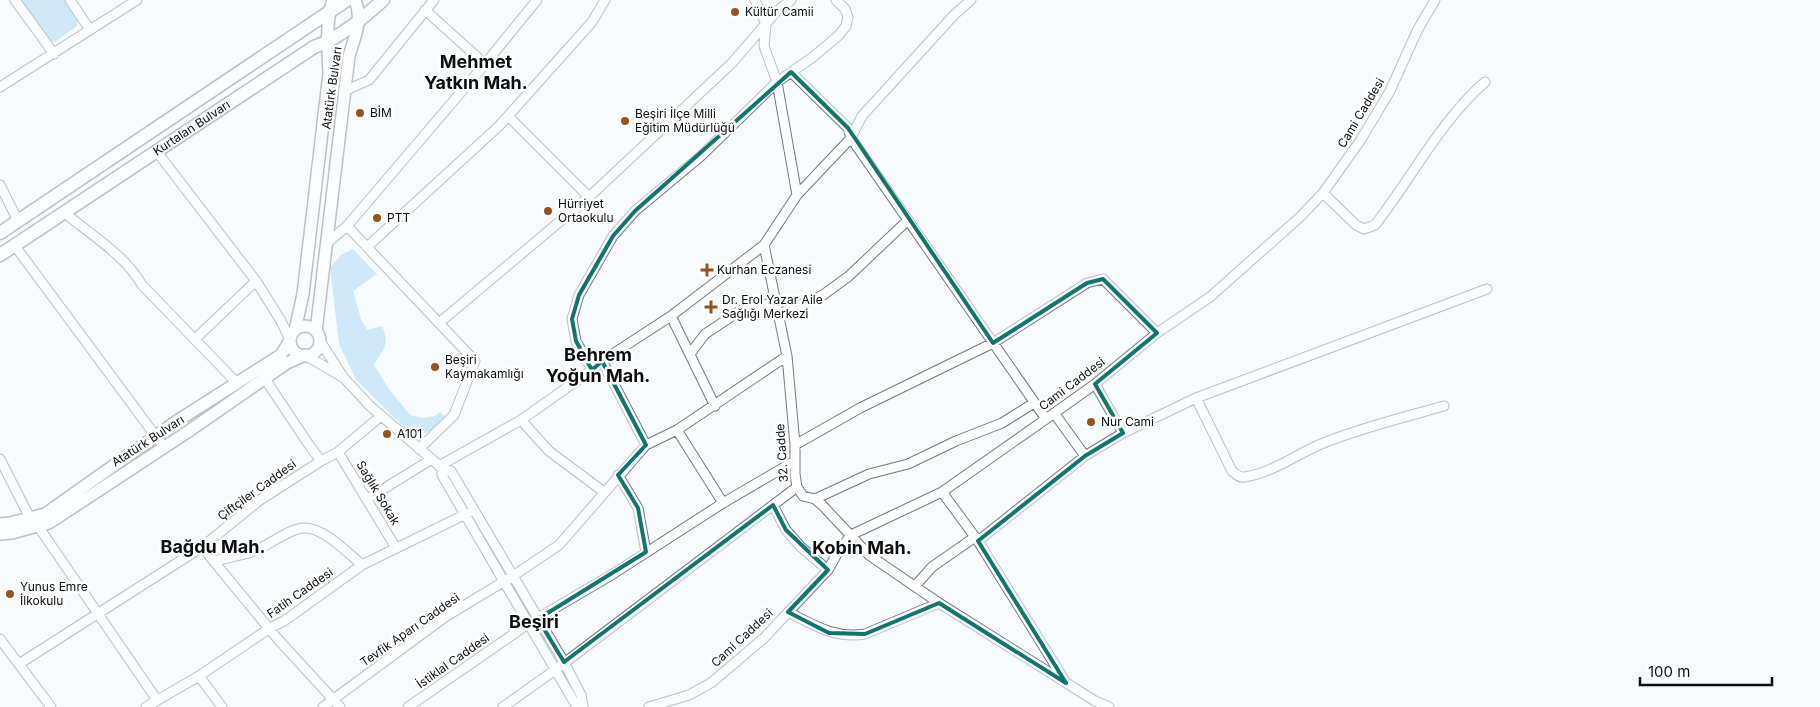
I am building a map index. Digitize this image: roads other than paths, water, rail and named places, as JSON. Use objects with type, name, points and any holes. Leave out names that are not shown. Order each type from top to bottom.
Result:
[{"type":"highway","name":"Kurtalan Bulvarı","points":[[0,233],[287,42],[331,6],[348,0]]},
{"type":"highway","name":"Kurtalan Bulvarı","points":[[0,255],[314,47],[328,42],[360,22],[383,0]]},
{"type":"main road","points":[[355,0],[360,22]]},
{"type":"main road","name":"Atatürk Bulvarı","points":[[0,534],[12,533],[34,522],[156,435],[281,355],[293,335],[303,294],[329,73],[328,42],[331,6]]},
{"type":"main road","name":"Atatürk Bulvarı","points":[[318,336],[326,244],[344,91],[349,56],[360,22]]},
{"type":"main road","points":[[303,326],[312,328],[318,336],[319,346],[313,353],[305,356],[300,355],[293,349],[293,335],[303,326]]},
{"type":"main road","name":"Atatürk Bulvarı","points":[[0,524],[49,522],[287,363],[305,356]]},
{"type":"street","points":[[15,0],[54,54]]},
{"type":"street","points":[[70,0],[90,30]]},
{"type":"street","points":[[0,87],[137,0]]},
{"type":"street","points":[[344,91],[369,80],[434,0]]},
{"type":"street","points":[[326,244],[347,226],[537,0]]},
{"type":"street","points":[[367,247],[508,116],[592,22],[605,0]]},
{"type":"street","points":[[756,0],[766,24],[764,46],[777,82],[797,196]]},
{"type":"street","points":[[439,323],[589,197],[732,63],[776,12],[791,0]]},
{"type":"street","points":[[592,370],[576,341],[572,319],[579,295],[613,236],[635,211],[701,156],[777,82],[833,40],[846,26],[848,17],[845,9],[836,0]]},
{"type":"street","points":[[441,467],[521,420],[602,361],[671,316],[764,245],[797,196],[851,138],[862,116],[954,15],[971,0]]},
{"type":"street","name":"Cami Caddesi","points":[[649,707],[689,695],[711,683],[764,638],[828,570],[838,552],[851,535],[942,492],[1046,419],[1095,384],[1157,333],[1210,297],[1300,217],[1324,192],[1360,141],[1390,91],[1417,31],[1435,0]]},
{"type":"street","points":[[425,10],[485,64]]},
{"type":"street","points":[[791,72],[848,128],[851,138],[1046,419]]},
{"type":"street","points":[[1324,192],[1356,224],[1364,229],[1375,224],[1431,144],[1473,93],[1486,82]]},
{"type":"street","points":[[508,116],[589,197]]},
{"type":"street","points":[[156,152],[256,281],[281,321],[293,335]]},
{"type":"street","points":[[0,185],[18,221]]},
{"type":"street","points":[[65,213],[125,262],[135,273],[142,285],[237,383]]},
{"type":"street","points":[[777,314],[823,295],[849,276],[908,220]]},
{"type":"street","points":[[347,226],[475,361],[454,415],[418,449]]},
{"type":"street","name":"32. Cadde","points":[[764,245],[787,356],[797,487],[803,496],[815,499],[824,506],[869,555],[939,603],[1094,702],[1106,707]]},
{"type":"street","points":[[14,246],[163,446]]},
{"type":"street","points":[[795,445],[860,408],[992,343],[1087,283],[1103,279],[1157,333]]},
{"type":"street","points":[[195,340],[256,281]]},
{"type":"street","points":[[915,586],[932,567],[977,539],[1085,456],[1124,432],[1196,398],[1487,289]]},
{"type":"street","points":[[690,354],[705,334],[743,309],[775,303]]},
{"type":"street","points":[[671,316],[715,406]]},
{"type":"street","points":[[318,336],[343,378],[418,449],[441,467],[451,471],[564,662],[581,694],[583,707]]},
{"type":"street","points":[[305,356],[343,378]]},
{"type":"street","points":[[602,361],[646,445],[677,430],[787,356]]},
{"type":"street","points":[[265,379],[321,461]]},
{"type":"street","points":[[1095,384],[1124,432]]},
{"type":"street","points":[[1196,398],[1232,470],[1243,478],[1269,470],[1340,436],[1444,406]]},
{"type":"street","points":[[815,499],[869,474],[908,464],[1002,422],[1034,403]]},
{"type":"street","points":[[1054,413],[1085,456]]},
{"type":"street","name":"Çiftçiler Caddesi","points":[[19,664],[202,547],[260,500],[338,452],[381,416]]},
{"type":"street","points":[[521,420],[549,451],[604,492]]},
{"type":"street","points":[[677,430],[723,503]]},
{"type":"street","name":"Tevfik Aparı Caddesi","points":[[323,707],[336,704],[445,618],[559,545],[646,445]]},
{"type":"street","name":"Sağlık Sokak","points":[[338,452],[396,548]]},
{"type":"street","points":[[0,459],[34,522],[156,700]]},
{"type":"street","points":[[367,500],[432,459]]},
{"type":"street","name":"İstiklal Caddesi","points":[[408,707],[528,624],[613,574],[723,503],[795,461]]},
{"type":"street","points":[[441,467],[442,475],[577,707]]},
{"type":"street","points":[[618,475],[638,508],[646,552]]},
{"type":"street","points":[[502,707],[555,670],[797,487]]},
{"type":"street","points":[[942,492],[977,539],[1066,683]]},
{"type":"street","points":[[773,505],[786,530],[828,570]]},
{"type":"street","name":"Fatih Caddesi","points":[[146,707],[199,676],[270,628],[284,621],[362,565],[474,510]]},
{"type":"street","points":[[215,561],[249,553],[275,542],[291,530],[304,528],[317,530],[362,565]]},
{"type":"street","points":[[202,547],[336,704]]},
{"type":"street","points":[[788,612],[829,633],[856,635],[865,634],[939,603]]},
{"type":"street","points":[[0,639],[51,707]]},
{"type":"street","points":[[199,676],[222,707]]},
{"type":"place","name":"Kültür Camii","points":[[735,12]]},
{"type":"place","name":"BİM","points":[[360,113]]},
{"type":"place","name":"Beşiri İlçe Milli Eğitim Müdürlüğü","points":[[625,121]]},
{"type":"place","name":"Hürriyet Ortaokulu","points":[[548,211]]},
{"type":"place","name":"PTT","points":[[377,218]]},
{"type":"place","name":"Kurhan Eczanesi","points":[[707,270]]},
{"type":"place","name":"Dr. Erol Yazar Aile Sağlığı Merkezi","points":[[711,307]]},
{"type":"place","name":"Beşiri Kaymakamlığı","points":[[435,367]]},
{"type":"place","name":"Nur Cami","points":[[1091,422]]},
{"type":"place","name":"A101","points":[[387,434]]},
{"type":"place","name":"Yunus Emre İlkokulu","points":[[10,594]]},
{"type":"district","name":"Mehmet Yatkın Mah.","points":[[476,72]]},
{"type":"district","name":"Behrem Yoğun Mah.","points":[[598,365]]},
{"type":"district","name":"Bağdu Mah.","points":[[213,547]]},
{"type":"district","name":"Kobin Mah.","points":[[862,548]]},
{"type":"district","name":"Beşiri","points":[[534,622]]}]
